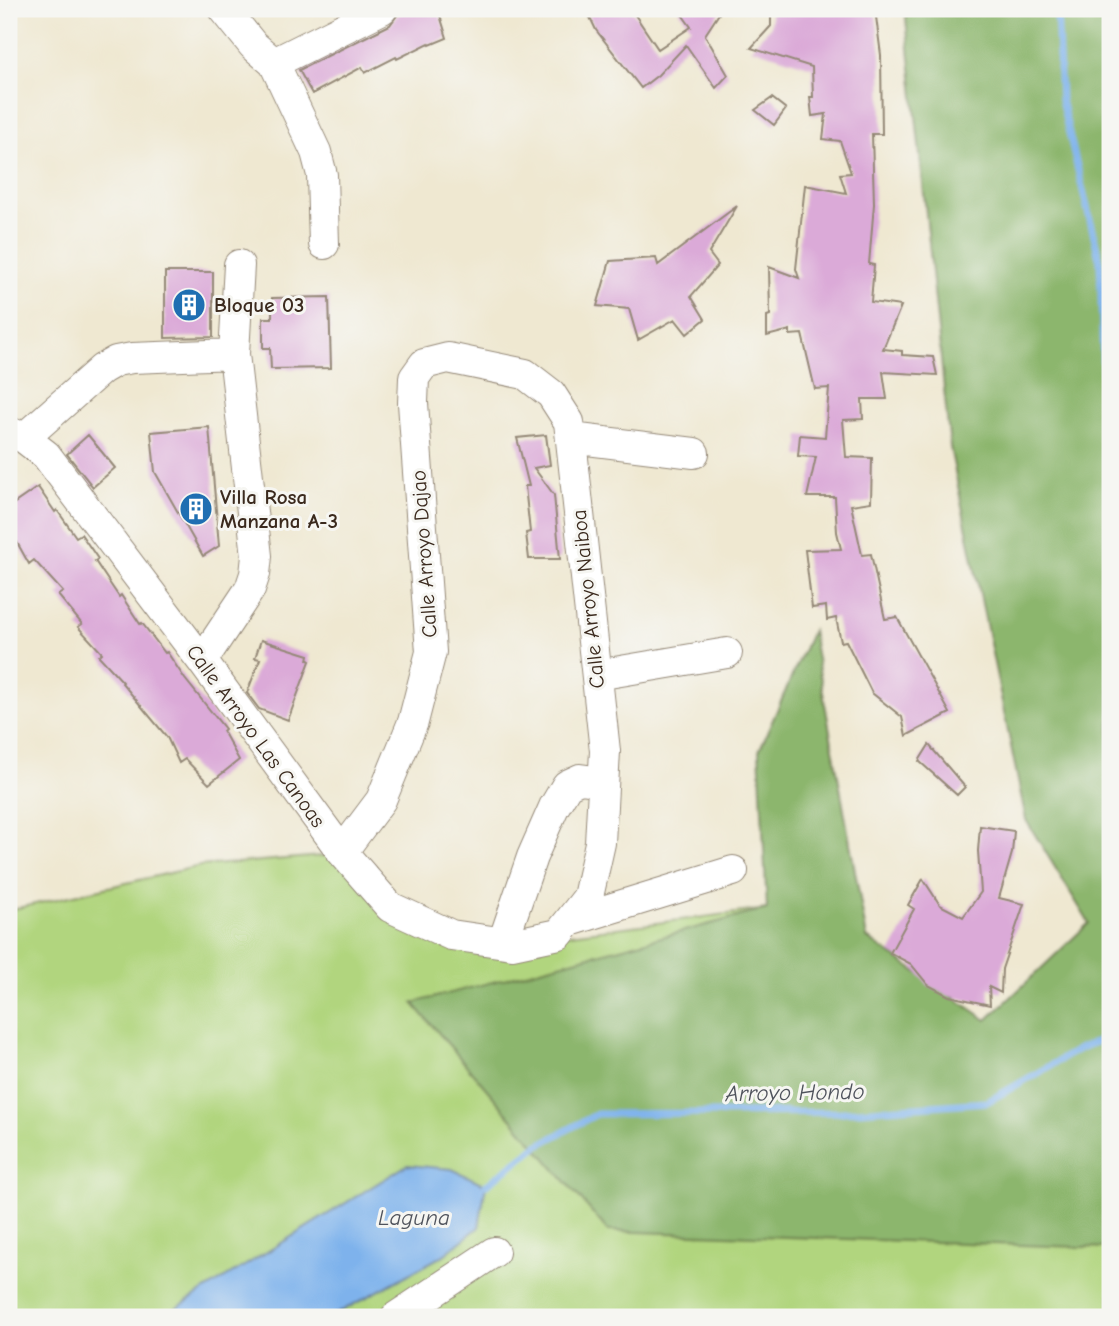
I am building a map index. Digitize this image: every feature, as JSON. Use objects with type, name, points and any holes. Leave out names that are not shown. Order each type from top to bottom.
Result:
[{"type":"street","points":[[224,9],[253,45],[274,63],[316,152],[322,175],[324,244]]},
{"type":"street","points":[[274,63],[382,9]]},
{"type":"street","points":[[202,661],[250,589],[257,556],[234,354],[239,265]]},
{"type":"street","points":[[16,435],[116,361],[234,354]]},
{"type":"street","name":"Calle Arroyo Naiboa","points":[[424,364],[448,358],[525,374],[551,394],[569,422],[605,751],[600,843],[588,897],[564,928]]},
{"type":"street","name":"Calle Arroyo Dajao","points":[[342,852],[381,800],[413,722],[431,652],[413,403],[414,378],[424,364]]},
{"type":"street","name":"Calle Arroyo Las Canoas","points":[[16,435],[46,455],[342,852],[390,907],[451,935],[512,944],[733,871]]},
{"type":"street","points":[[570,438],[694,453]]},
{"type":"street","points":[[597,675],[727,653]]},
{"type":"street","points":[[503,942],[532,857],[567,785],[580,779],[603,782]]},
{"type":"street","points":[[396,1317],[494,1252]]},
{"type":"green space","points":[[905,9],[1110,9],[1110,1248],[608,1231],[413,1003],[767,909],[759,751],[812,631],[867,938],[987,1020],[1089,923],[1026,820],[950,447]]},
{"type":"green space","points":[[334,855],[467,947],[767,909],[1039,1048],[1110,1029],[1110,1317],[9,1317],[9,910],[200,866]]},
{"type":"water","name":"Laguna","points":[[407,1165],[452,1169],[486,1185],[479,1227],[444,1255],[331,1317],[162,1317]]},
{"type":"building","points":[[411,9],[438,9],[447,38],[430,45],[429,43],[397,59],[396,57],[365,73],[362,67],[312,94],[299,70],[390,25],[398,14]]},
{"type":"building","points":[[586,9],[631,9],[658,49],[691,27],[678,9],[722,9],[705,35],[728,75],[716,88],[686,45],[658,75],[641,88],[596,30]]},
{"type":"building","points":[[771,9],[875,9],[881,55],[882,134],[872,134],[874,204],[869,264],[874,265],[871,302],[901,306],[883,349],[902,351],[902,355],[933,357],[937,375],[883,372],[887,399],[862,399],[863,419],[843,420],[846,457],[872,458],[871,502],[851,505],[862,555],[871,554],[885,619],[897,617],[950,713],[906,736],[902,717],[872,693],[846,641],[841,642],[836,618],[827,620],[826,606],[812,608],[805,550],[841,549],[835,497],[807,497],[816,457],[798,456],[800,435],[825,437],[829,388],[815,389],[802,334],[790,335],[790,330],[767,336],[767,316],[770,315],[769,267],[799,278],[796,269],[805,185],[846,193],[840,174],[851,173],[840,141],[823,139],[826,114],[812,116],[812,67],[751,48],[771,26]]},
{"type":"building","points":[[772,98],[786,109],[774,125],[755,110]]},
{"type":"building","points":[[737,206],[709,253],[718,265],[691,296],[705,319],[687,334],[675,319],[638,340],[629,309],[597,306],[610,261],[656,258],[658,265]]},
{"type":"building","name":"Bloque 03","points":[[165,272],[213,272],[213,337],[165,338]]},
{"type":"building","points":[[329,297],[331,368],[271,369],[270,348],[263,348],[263,318],[272,318],[272,298]]},
{"type":"building","name":"Villa Rosa Manzana A-3","points":[[209,427],[219,546],[203,556],[155,472],[151,432]]},
{"type":"building","points":[[88,435],[115,468],[93,487],[67,454]]},
{"type":"building","points":[[546,435],[550,465],[534,468],[554,495],[560,559],[529,559],[526,533],[530,532],[525,486],[529,486],[517,438]]},
{"type":"building","points":[[38,487],[76,537],[81,534],[119,597],[121,595],[140,624],[142,623],[165,653],[167,652],[225,729],[223,731],[239,760],[209,784],[185,759],[179,763],[167,737],[99,656],[102,653],[78,627],[82,624],[58,595],[63,592],[34,560],[29,564],[9,528],[9,507]]},
{"type":"building","points":[[261,640],[309,655],[310,661],[288,720],[259,709],[247,693],[260,659],[255,658]]},
{"type":"building","points":[[929,745],[965,787],[957,795],[919,761]]},
{"type":"building","points":[[980,826],[1014,831],[1012,853],[999,898],[1024,904],[1002,969],[1001,993],[989,987],[990,1005],[949,996],[928,985],[911,964],[890,953],[914,909],[908,905],[923,879],[940,905],[963,917],[981,892],[978,851]]},
{"type":"waterway","name":"Arroyo Hondo","points":[[1057,9],[1061,100],[1100,261],[1106,458],[1110,470]]},
{"type":"waterway","name":"Arroyo Hondo","points":[[486,1185],[537,1146],[597,1114],[843,1112],[987,1102],[1079,1049],[1110,1036]]},
{"type":"place","name":"Bloque 03","points":[[189,305]]},
{"type":"place","name":"Villa Rosa Manzana A-3","points":[[196,509]]}]
